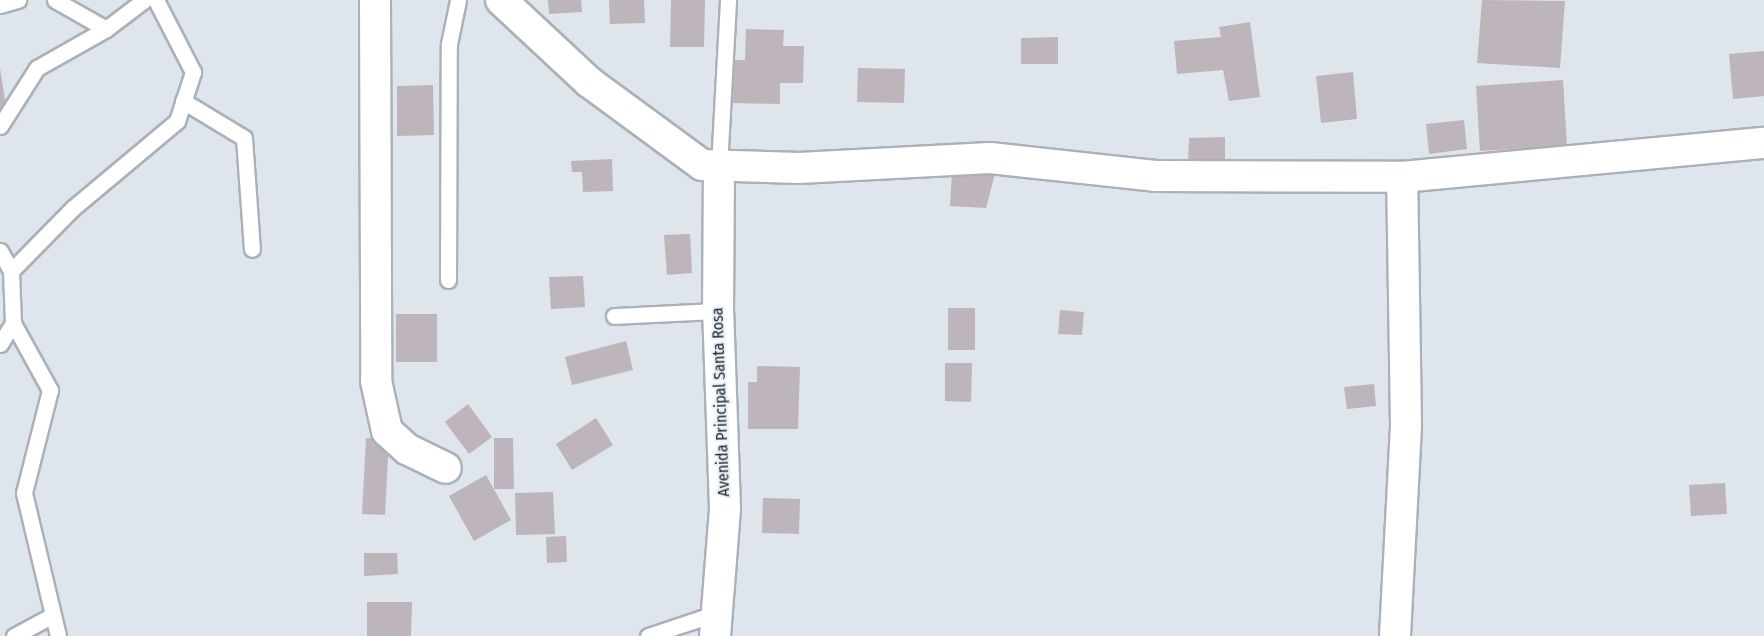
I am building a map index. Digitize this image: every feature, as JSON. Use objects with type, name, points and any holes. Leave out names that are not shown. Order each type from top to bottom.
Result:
[{"type":"street","points":[[375,0],[376,381],[387,431],[407,449],[446,468]]},
{"type":"street","points":[[501,0],[589,82],[702,165],[719,167],[799,168],[990,158],[1155,176],[1402,177],[1764,143]]},
{"type":"street","name":"Avenida Principal Santa Rosa","points":[[716,625],[725,508],[718,311],[719,167]]},
{"type":"street","points":[[1395,636],[1406,424],[1402,177]]},
{"type":"lane","points":[[0,4],[18,0]]},
{"type":"lane","points":[[55,0],[106,28]]},
{"type":"lane","points":[[0,126],[37,68],[106,28],[144,0]]},
{"type":"lane","points":[[11,271],[74,208],[177,122],[193,72],[156,0]]},
{"type":"lane","points":[[448,280],[449,44],[458,0]]},
{"type":"lane","points":[[719,167],[728,0]]},
{"type":"lane","points":[[183,101],[244,138],[252,249]]},
{"type":"lane","points":[[0,251],[11,271],[14,323],[50,390],[24,493],[58,636]]},
{"type":"lane","points":[[614,316],[718,311]]},
{"type":"lane","points":[[0,344],[14,323]]},
{"type":"lane","points":[[14,636],[53,615]]},
{"type":"lane","points":[[648,636],[716,625]]},
{"type":"building","points":[[548,0],[581,0],[582,12],[549,14]]},
{"type":"building","points":[[609,0],[644,0],[645,23],[610,24]]},
{"type":"building","points":[[671,0],[705,0],[704,47],[670,47]]},
{"type":"building","points":[[1482,0],[1565,1],[1560,68],[1477,63]]},
{"type":"building","points":[[1250,22],[1260,97],[1229,101],[1223,70],[1177,74],[1174,41],[1221,37],[1219,27]]},
{"type":"building","points":[[746,29],[784,30],[783,46],[804,46],[803,83],[780,83],[780,104],[733,103],[734,60],[745,60]]},
{"type":"building","points":[[1058,37],[1058,64],[1021,64],[1021,38]]},
{"type":"building","points":[[1764,51],[1764,96],[1733,99],[1729,54]]},
{"type":"building","points":[[0,68],[6,107],[0,108]]},
{"type":"building","points":[[858,68],[905,69],[904,103],[857,102]]},
{"type":"building","points":[[1353,72],[1357,119],[1321,123],[1316,76]]},
{"type":"building","points":[[1563,80],[1567,146],[1480,151],[1476,86]]},
{"type":"building","points":[[433,85],[434,135],[397,136],[397,86]]},
{"type":"building","points":[[1464,120],[1467,149],[1429,154],[1426,124]]},
{"type":"building","points":[[1225,137],[1225,165],[1188,164],[1189,138]]},
{"type":"building","points":[[612,159],[613,191],[583,192],[582,172],[572,172],[571,161]]},
{"type":"building","points":[[952,172],[995,174],[986,208],[950,206]]},
{"type":"building","points":[[690,234],[692,273],[667,275],[664,235]]},
{"type":"building","points":[[583,276],[585,307],[551,309],[549,277]]},
{"type":"building","points":[[948,308],[975,308],[975,350],[948,350]]},
{"type":"building","points":[[1060,310],[1084,312],[1082,335],[1058,334]]},
{"type":"building","points":[[396,314],[437,314],[437,362],[396,362]]},
{"type":"building","points":[[626,341],[633,370],[572,385],[565,357]]},
{"type":"building","points":[[945,363],[972,363],[971,402],[945,401]]},
{"type":"building","points":[[757,366],[800,367],[798,429],[748,429],[748,382],[757,382]]},
{"type":"building","points":[[1374,384],[1376,406],[1347,409],[1344,387]]},
{"type":"building","points":[[468,404],[492,437],[469,454],[445,422]]},
{"type":"building","points":[[596,418],[613,445],[572,470],[556,444]]},
{"type":"building","points":[[366,438],[389,439],[385,515],[362,514]]},
{"type":"building","points":[[494,438],[513,438],[514,489],[494,489]]},
{"type":"building","points":[[486,475],[511,520],[474,541],[449,496]]},
{"type":"building","points":[[1725,483],[1727,514],[1691,516],[1689,485]]},
{"type":"building","points":[[553,492],[555,534],[516,535],[515,493]]},
{"type":"building","points":[[763,498],[800,499],[799,534],[762,533]]},
{"type":"building","points":[[566,536],[567,562],[547,563],[546,537]]},
{"type":"building","points":[[364,553],[397,553],[398,574],[364,576]]},
{"type":"building","points":[[367,602],[412,602],[411,636],[367,636]]}]
